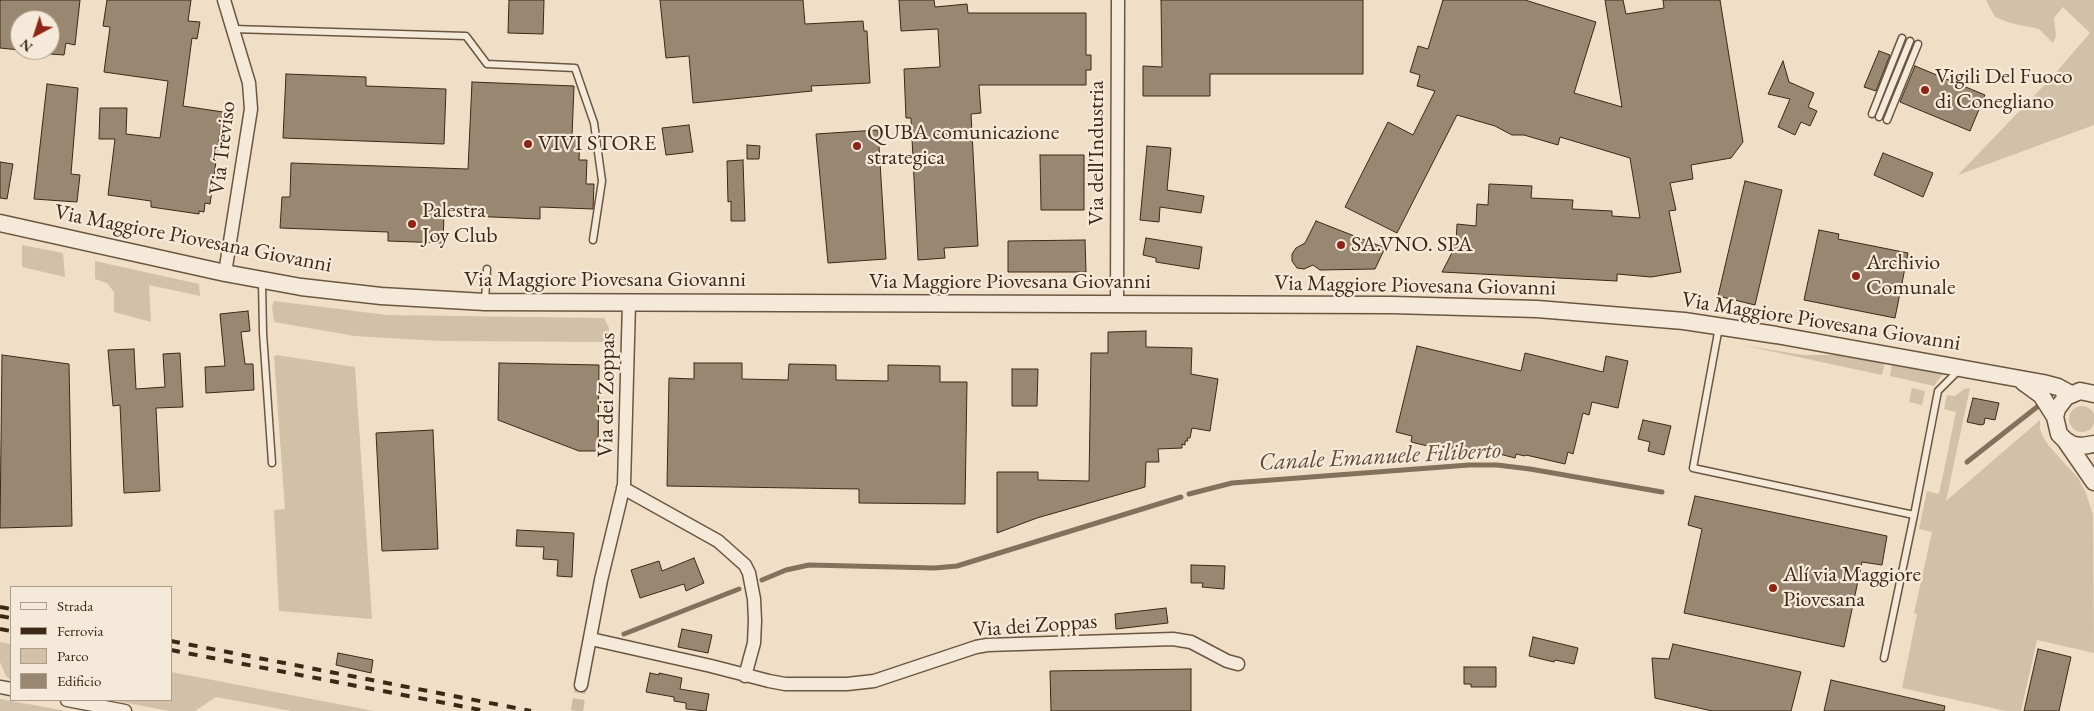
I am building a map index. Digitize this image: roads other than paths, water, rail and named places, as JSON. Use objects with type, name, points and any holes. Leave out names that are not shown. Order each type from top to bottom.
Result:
[{"type":"street","name":"Via Treviso","points":[[224,0],[249,83],[251,109],[225,274]]},
{"type":"street","name":"Via dell'Industria","points":[[1116,306],[1118,0]]},
{"type":"street","name":"Via Maggiore Piovesana Giovanni","points":[[0,223],[225,274],[301,287],[381,296],[485,302],[1116,306],[1382,305],[1537,309],[1684,321],[1776,335],[2058,387],[2071,394]]},
{"type":"street","name":"Via dei Zoppas","points":[[581,685],[601,580],[623,488],[626,458],[628,303]]},
{"type":"street","name":"Via Maggiore Piovesana Giovanni","points":[[2021,381],[2041,395],[2055,417],[2060,434],[2094,482]]},
{"type":"street","points":[[2055,417],[2061,402],[2071,394],[2080,391],[2094,394]]},
{"type":"street","points":[[2065,440],[2082,446],[2094,444]]},
{"type":"street","name":"Via dei Zoppas","points":[[623,488],[718,541],[745,565],[749,573],[754,599],[755,621],[754,643],[745,676]]},
{"type":"street","name":"Via dei Zoppas","points":[[591,640],[785,684],[847,684],[874,681],[987,645],[1172,639],[1191,642],[1227,661],[1238,664]]},
{"type":"street","points":[[72,701],[120,710]]},
{"type":"lane","points":[[233,29],[466,36],[487,64],[575,68],[594,123],[602,181],[593,240]]},
{"type":"lane","points":[[1872,114],[1902,38]]},
{"type":"lane","points":[[1879,118],[1910,41]]},
{"type":"lane","points":[[1887,120],[1918,44]]},
{"type":"lane","points":[[485,302],[486,269]]},
{"type":"lane","points":[[262,280],[263,333],[272,463]]},
{"type":"lane","points":[[1719,327],[1693,468],[1914,515]]},
{"type":"lane","points":[[1884,658],[1938,391],[1961,368]]},
{"type":"waterway","name":"Canale Emanuele Filiberto","points":[[1967,462],[2037,407]]},
{"type":"waterway","name":"Canale Emanuele Filiberto","points":[[1189,494],[1232,483],[1469,465],[1497,465],[1530,469],[1662,492]]},
{"type":"waterway","name":"Canale Emanuele Filiberto","points":[[762,580],[786,570],[809,565],[935,568],[957,566],[1181,497]]},
{"type":"waterway","name":"Canale Emanuele Filiberto","points":[[624,634],[739,589]]},
{"type":"tunnel","points":[[577,711],[581,685]]},
{"type":"railway","points":[[0,607],[10,609]]},
{"type":"railway","points":[[0,616],[10,618]]},
{"type":"railway","points":[[0,629],[10,631]]},
{"type":"railway","points":[[172,641],[531,711]]},
{"type":"railway","points":[[172,650],[486,711]]},
{"type":"place","name":"Vigili Del Fuoco di Conegliano","points":[[1925,90]]},
{"type":"place","name":"VIVI STORE","points":[[528,144]]},
{"type":"place","name":"QUBA comunicazione strategica","points":[[857,146]]},
{"type":"place","name":"Palestra Joy Club","points":[[412,224]]},
{"type":"place","name":"SA.VNO. SPA","points":[[1341,245]]},
{"type":"place","name":"Archivio Comunale","points":[[1856,276]]},
{"type":"place","name":"Alí via Maggiore Piovesana","points":[[1773,588]]}]
